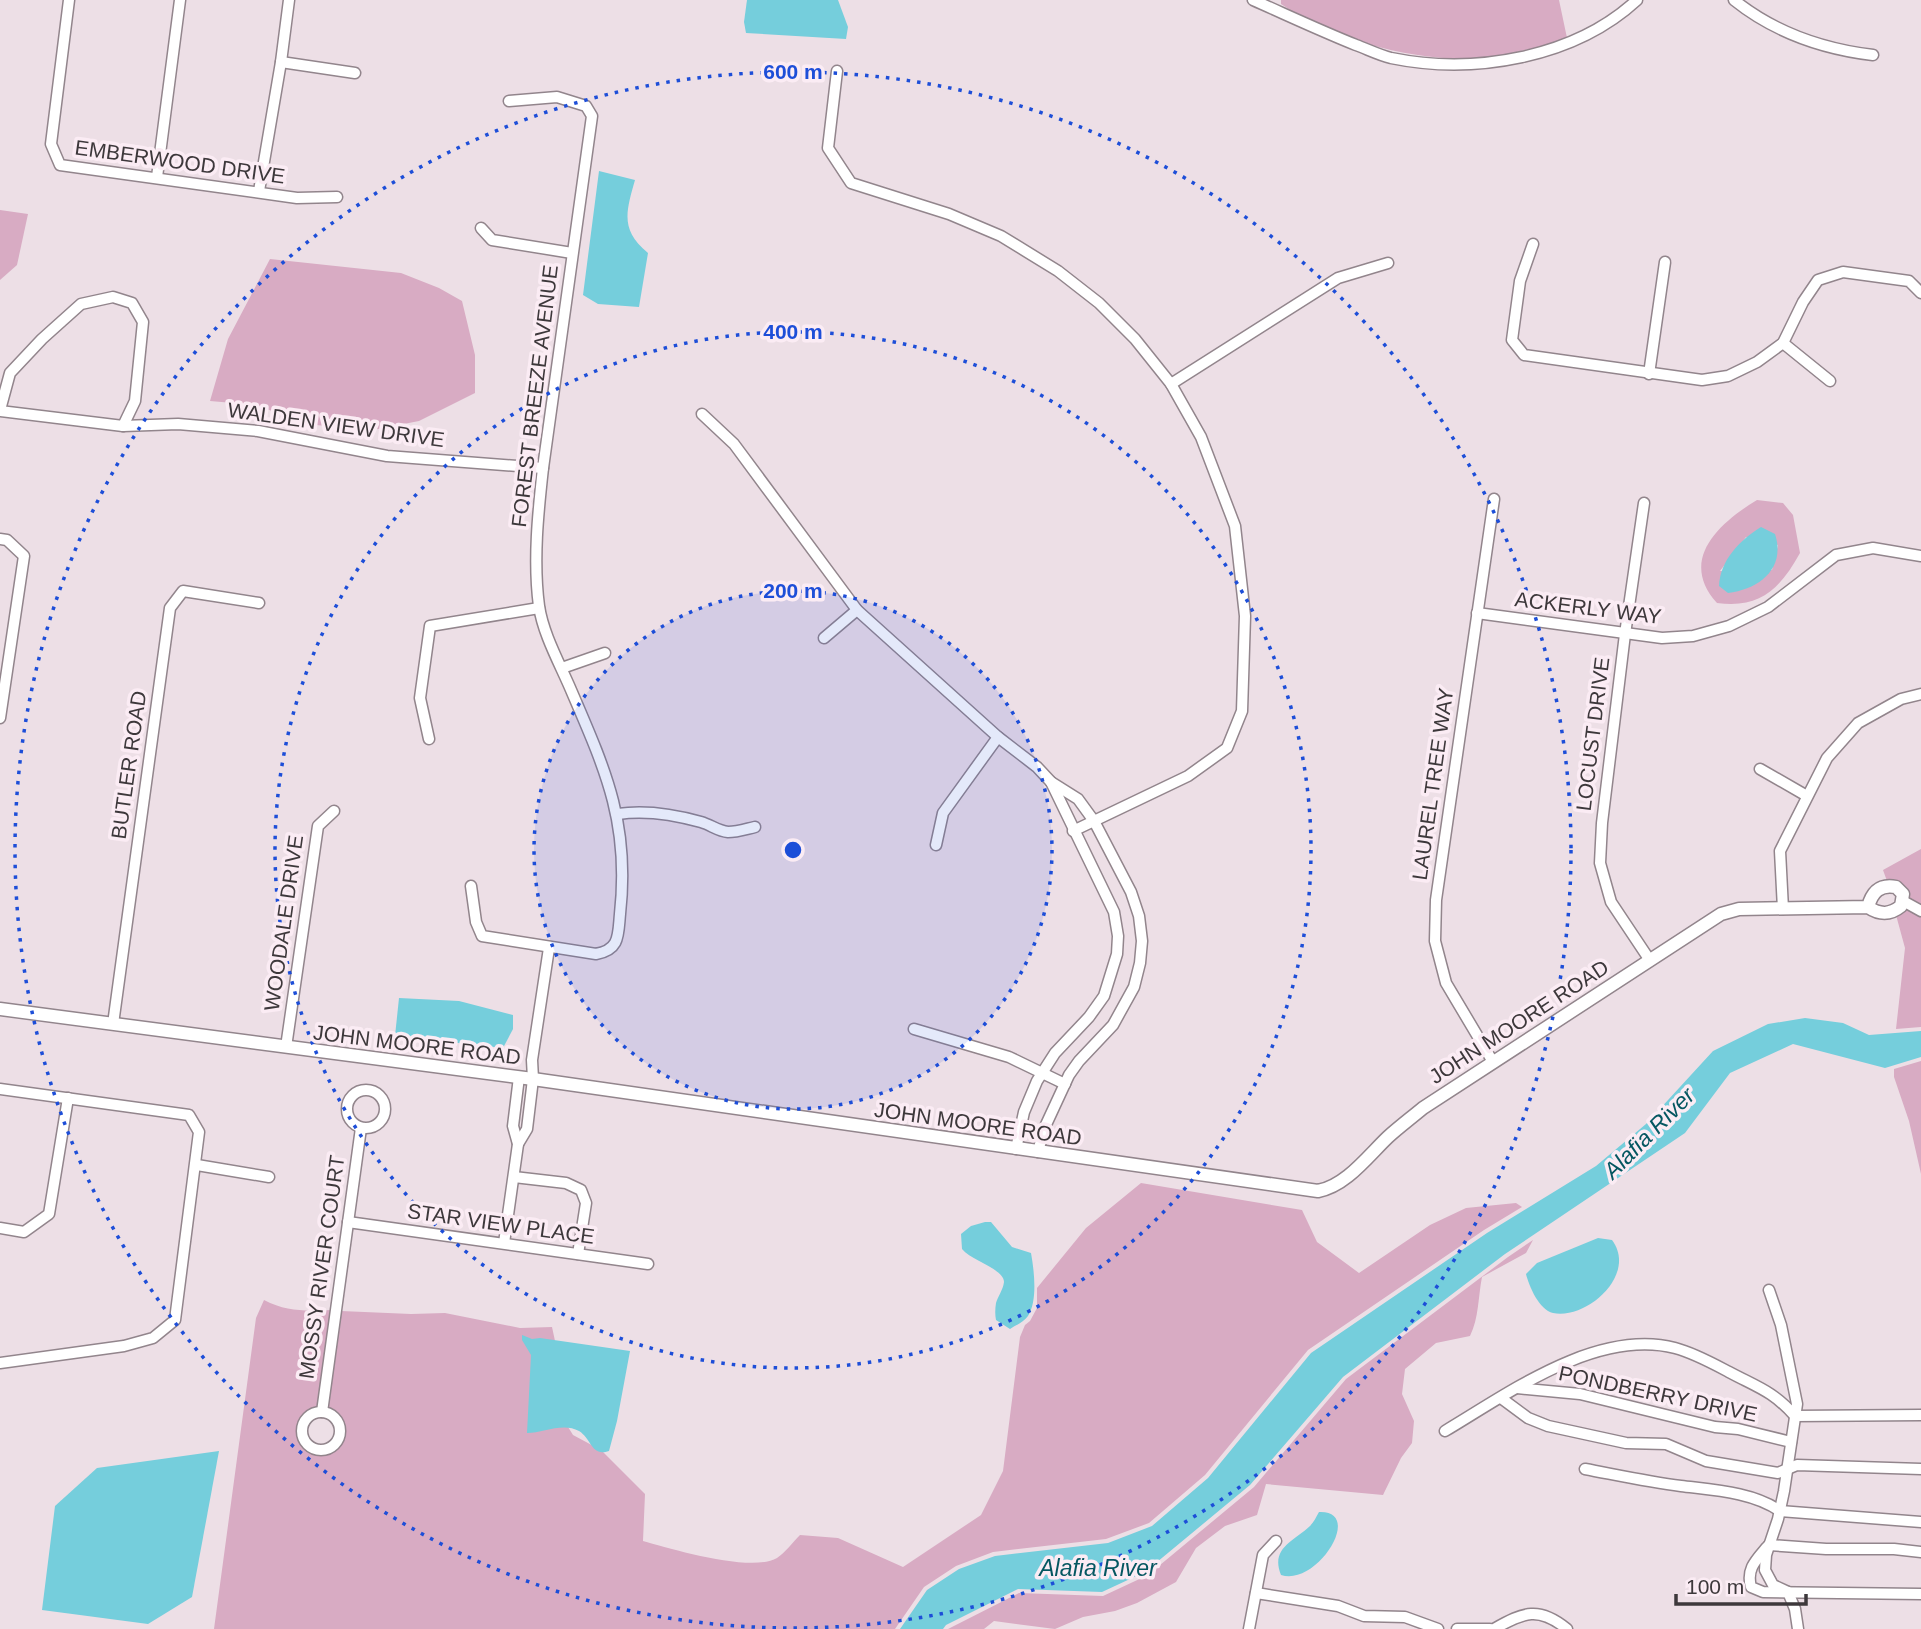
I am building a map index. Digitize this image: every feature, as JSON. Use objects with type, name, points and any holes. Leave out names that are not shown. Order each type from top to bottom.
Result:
[{"type":"street","name":"EMBERWOOD DRIVE","points":[[69,0],[51,144],[60,165],[297,198],[337,197]]},
{"type":"street","points":[[157,177],[180,0]]},
{"type":"street","points":[[259,191],[282,62],[289,0]]},
{"type":"street","points":[[1253,0],[1390,58],[1458,66],[1497,61],[1562,46],[1617,18],[1637,0]]},
{"type":"street","points":[[1734,0],[1750,13],[1786,32],[1822,45],[1873,55]]},
{"type":"street","points":[[282,62],[355,73]]},
{"type":"street","points":[[837,71],[828,148],[851,183],[949,214],[1001,236],[1058,271],[1099,303],[1135,339],[1171,384],[1201,438],[1235,526],[1245,616],[1242,710],[1227,748],[1188,776],[1073,831]]},
{"type":"street","name":"FOREST BREEZE AVENUE","points":[[471,886],[476,922],[482,936],[596,954],[607,953],[617,937],[624,881],[618,814],[603,764],[539,608],[537,519],[592,116],[586,106],[556,97],[509,101]]},
{"type":"street","points":[[481,228],[492,240],[572,253]]},
{"type":"street","points":[[1532,244],[1520,281],[1512,340],[1524,355],[1649,374],[1702,380],[1728,376],[1757,362],[1783,342],[1803,302],[1818,280],[1843,272],[1909,281],[1921,293]]},
{"type":"street","points":[[1649,374],[1665,262]]},
{"type":"street","points":[[1171,384],[1338,278],[1388,263]]},
{"type":"street","name":"WALDEN VIEW DRIVE","points":[[123,426],[135,401],[143,322],[132,303],[113,297],[81,304],[41,339],[10,373],[0,411],[123,426],[178,424],[258,431],[387,456],[543,468]]},
{"type":"street","points":[[1783,342],[1830,381]]},
{"type":"street","points":[[702,414],[734,444],[857,610],[998,737],[1037,767],[1051,782],[1078,799],[1094,821],[1136,904],[1142,952],[1134,987],[1113,1025],[1079,1061],[1065,1084],[1044,1129],[1038,1152]]},
{"type":"street","name":"LAUREL TREE WAY","points":[[1493,1062],[1446,983],[1435,941],[1436,900],[1494,499]]},
{"type":"street","name":"LOCUST DRIVE","points":[[1644,503],[1625,634],[1602,823],[1600,863],[1611,902],[1649,959]]},
{"type":"street","points":[[0,540],[7,540],[24,556],[3,669],[0,718]]},
{"type":"street","name":"ACKERLY WAY","points":[[1477,613],[1662,638],[1693,636],[1729,626],[1768,607],[1836,555],[1873,548],[1921,556]]},
{"type":"street","name":"BUTLER ROAD","points":[[113,1024],[170,608],[183,591],[259,603]]},
{"type":"street","points":[[429,739],[420,698],[430,626],[539,608]]},
{"type":"street","points":[[824,638],[857,610]]},
{"type":"street","points":[[562,668],[605,653]]},
{"type":"street","points":[[1783,909],[1780,851],[1827,758],[1858,723],[1901,699],[1921,694]]},
{"type":"street","points":[[936,845],[943,813],[998,737]]},
{"type":"street","points":[[1760,769],[1807,796]]},
{"type":"street","points":[[1016,1149],[1024,1112],[1042,1073],[1062,1045],[1099,1004],[1108,987],[1117,954],[1118,936],[1114,912],[1051,782]]},
{"type":"street","name":"WOODALE DRIVE","points":[[286,1047],[318,826],[334,811]]},
{"type":"street","points":[[618,814],[634,811],[680,818],[702,822],[724,832],[755,827]]},
{"type":"street","points":[[1868,907],[1875,891],[1883,886],[1896,887],[1903,894],[1903,901],[1921,911]]},
{"type":"street","name":"JOHN MOORE ROAD","points":[[0,1009],[519,1077],[1307,1191],[1325,1190],[1343,1179],[1413,1116],[1649,959],[1727,911],[1868,907],[1882,914],[1891,913],[1901,906],[1903,901]]},
{"type":"street","points":[[518,1144],[527,1129],[533,1079],[532,1060],[550,948]]},
{"type":"street","points":[[914,1029],[1009,1057],[1065,1084]]},
{"type":"street","points":[[504,1243],[518,1144],[513,1126],[519,1077]]},
{"type":"street","points":[[0,1089],[189,1115],[199,1132],[197,1165],[175,1320],[153,1338],[124,1346],[0,1363]]},
{"type":"street","points":[[0,1228],[24,1232],[50,1214],[68,1098]]},
{"type":"street","points":[[514,1114],[528,1116]]},
{"type":"street","name":"MOSSY RIVER COURT","points":[[322,1412],[361,1128]]},
{"type":"street","points":[[197,1165],[269,1177]]},
{"type":"street","points":[[514,1177],[566,1183],[582,1189],[586,1203],[578,1254]]},
{"type":"street","name":"STAR VIEW PLACE","points":[[348,1222],[649,1264]]},
{"type":"street","points":[[1769,1290],[1781,1325],[1797,1404],[1780,1511],[1765,1563],[1766,1576],[1773,1585],[1788,1592],[1795,1609],[1798,1629]]},
{"type":"street","points":[[1445,1431],[1556,1366],[1607,1349],[1639,1344],[1675,1348],[1697,1356],[1771,1392],[1795,1416],[1921,1415]]},
{"type":"street","name":"PONDBERRY DRIVE","points":[[1517,1388],[1580,1394],[1715,1427],[1791,1442]]},
{"type":"street","points":[[1501,1398],[1528,1418],[1548,1426],[1626,1443],[1666,1444],[1706,1461],[1778,1473],[1797,1465],[1921,1469]]},
{"type":"street","points":[[1585,1469],[1682,1486],[1724,1490],[1771,1505],[1780,1511],[1921,1522]]},
{"type":"street","points":[[1249,1629],[1264,1555],[1276,1541]]},
{"type":"street","points":[[1769,1545],[1921,1552]]},
{"type":"street","points":[[1769,1545],[1751,1567],[1748,1577],[1751,1587],[1763,1592],[1921,1594]]},
{"type":"street","points":[[1256,1593],[1338,1606],[1364,1616],[1405,1617],[1438,1629]]},
{"type":"street","points":[[1457,1629],[1492,1629],[1529,1613],[1546,1614],[1567,1629]]},
{"type":"shaded area","points":[[1281,0],[1559,0],[1567,38],[1549,45],[1489,57],[1431,57],[1352,39],[1303,17],[1281,4]]},
{"type":"shaded area","points":[[0,210],[28,214],[17,265],[0,280]]},
{"type":"shaded area","points":[[270,259],[401,273],[439,288],[462,301],[475,355],[475,393],[419,421],[373,430],[304,424],[257,405],[210,401],[228,339]]},
{"type":"shaded area","points":[[1757,500],[1783,503],[1793,515],[1800,553],[1785,577],[1767,594],[1745,603],[1717,603],[1706,587],[1701,572],[1702,558],[1717,531]],"holes":[[[1746,537],[1778,545],[1772,570],[1720,571]]]},
{"type":"shaded area","points":[[1921,849],[1921,1027],[1896,1029],[1905,948],[1896,915],[1906,908],[1887,881],[1883,870]]},
{"type":"shaded area","points":[[1921,1061],[1921,1174],[1894,1069]]},
{"type":"shaded area","points":[[1141,1183],[1302,1210],[1317,1242],[1359,1273],[1430,1225],[1466,1208],[1516,1203],[1522,1207],[1308,1350],[1205,1475],[1149,1523],[1106,1539],[993,1552],[956,1566],[924,1587],[895,1629],[214,1629],[256,1318],[264,1300],[289,1309],[331,1310],[318,1408],[307,1412],[298,1426],[300,1443],[308,1451],[326,1455],[334,1452],[344,1439],[341,1418],[328,1409],[341,1311],[445,1313],[520,1328],[552,1327],[563,1378],[560,1414],[573,1435],[601,1450],[645,1494],[643,1541],[711,1558],[749,1563],[777,1558],[800,1535],[838,1538],[903,1567],[981,1515],[1003,1471],[1020,1337],[1037,1308],[1037,1288],[1086,1228]]},
{"type":"shaded area","points":[[1533,1240],[1526,1253],[1482,1277],[1477,1315],[1470,1336],[1436,1343],[1405,1369],[1402,1394],[1414,1421],[1412,1443],[1401,1458],[1383,1495],[1266,1484],[1257,1515],[1225,1526],[1196,1548],[1176,1582],[1137,1603],[1115,1611],[1083,1617],[1055,1629],[994,1621],[984,1629],[948,1629],[1019,1593],[1103,1596],[1148,1575],[1254,1487],[1346,1379],[1508,1257]]},
{"type":"water","points":[[747,0],[838,0],[848,27],[846,39],[746,33],[744,22]]},
{"type":"water","points":[[599,171],[635,180],[629,202],[629,228],[639,245],[648,253],[639,307],[598,304],[583,295]]},
{"type":"water","points":[[1761,527],[1775,534],[1777,557],[1773,567],[1760,582],[1728,593],[1719,586],[1727,559],[1746,538]]},
{"type":"water","points":[[399,998],[459,1001],[513,1015],[513,1029],[503,1048],[395,1036]]},
{"type":"water","name":"Alafia River","points":[[1805,1018],[1843,1023],[1869,1035],[1921,1031],[1921,1057],[1885,1068],[1793,1044],[1730,1073],[1685,1133],[1505,1254],[1343,1377],[1250,1485],[1145,1572],[1102,1592],[1018,1589],[946,1625],[943,1629],[900,1629],[927,1590],[959,1569],[995,1556],[1108,1543],[1152,1526],[1208,1478],[1311,1353],[1487,1233],[1596,1166],[1646,1124],[1713,1051],[1768,1024]]},
{"type":"water","points":[[991,1222],[1012,1247],[1031,1253],[1033,1302],[1028,1316],[1010,1329],[996,1320],[996,1303],[1004,1282],[1003,1277],[962,1249],[961,1234],[971,1226]]},
{"type":"water","points":[[1598,1238],[1612,1240],[1618,1253],[1618,1267],[1605,1292],[1580,1309],[1566,1313],[1548,1311],[1535,1297],[1526,1274],[1537,1263]]},
{"type":"water","points":[[522,1335],[532,1339],[630,1351],[609,1451],[599,1452],[583,1434],[573,1429],[560,1428],[527,1433],[531,1355]]},
{"type":"water","points":[[219,1451],[192,1597],[148,1624],[42,1610],[55,1506],[97,1468]]},
{"type":"water","points":[[1319,1512],[1332,1515],[1338,1523],[1337,1534],[1331,1547],[1309,1570],[1295,1576],[1281,1575],[1278,1566],[1281,1552],[1310,1526]]}]
